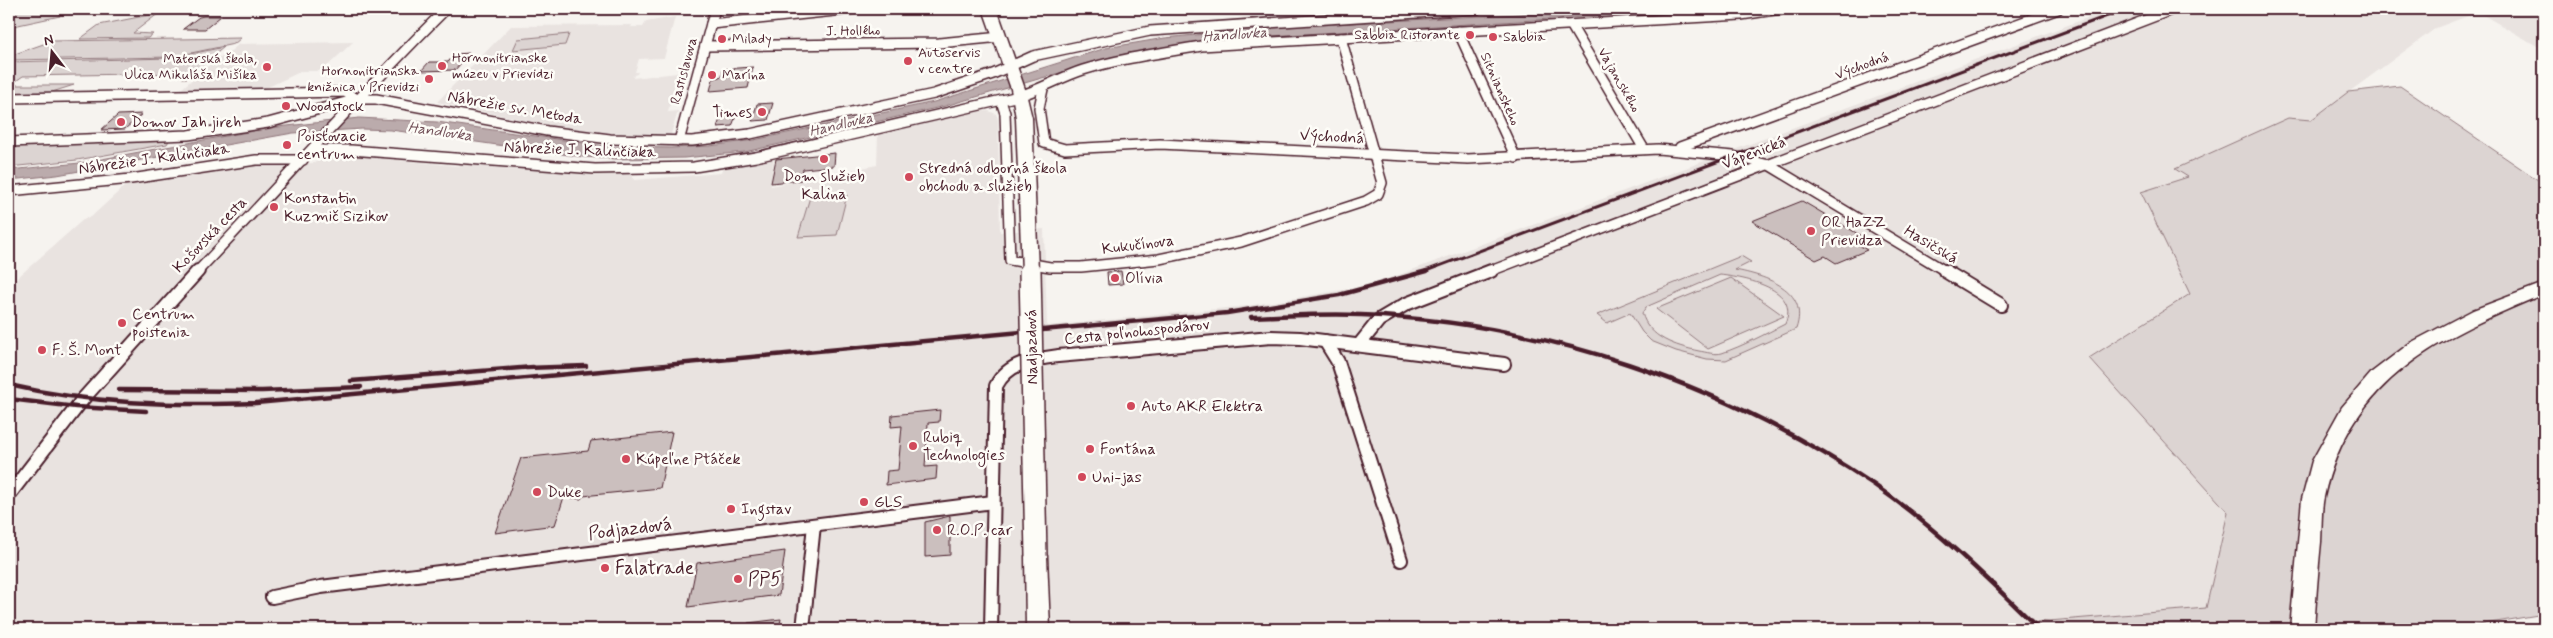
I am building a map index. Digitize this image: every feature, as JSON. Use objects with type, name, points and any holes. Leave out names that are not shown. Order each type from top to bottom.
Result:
[{"type":"main road","name":"Nadjazdová","points":[[990,9],[1025,105],[1038,629]]},
{"type":"main road","points":[[2303,618],[2313,498],[2323,461],[2350,412],[2380,377],[2417,347],[2480,314],[2544,288]]},
{"type":"street","name":"Košovská cesta","points":[[9,494],[104,374],[161,310],[303,160],[357,99],[446,9]]},
{"type":"street","name":"Rastislavova","points":[[679,141],[715,9]]},
{"type":"street","points":[[711,24],[854,9]]},
{"type":"street","name":"Nábrežie sv. Metoda","points":[[9,142],[188,135],[215,132],[268,122],[357,99],[376,98],[547,131],[610,139],[679,141],[750,134],[934,94],[1012,70],[1033,56],[1150,31],[1394,11],[1477,9]]},
{"type":"street","name":"Nábrežie J. Kalinčiaka","points":[[312,150],[351,150],[595,169],[673,168],[719,164],[756,158],[1001,100],[1025,105],[1052,82],[1083,70],[1129,58],[1200,46],[1741,15],[1781,9]]},
{"type":"street","name":"Východná","points":[[1675,149],[2058,9]]},
{"type":"street","name":"Vápenická","points":[[1359,345],[1384,315],[1406,304],[2174,9]]},
{"type":"street","name":"Vajanského","points":[[1571,25],[1644,149]]},
{"type":"street","name":"Sitnianskeho","points":[[1458,31],[1516,158]]},
{"type":"street","name":"J. Hollého","points":[[705,46],[931,43],[1001,37]]},
{"type":"street","points":[[1341,38],[1372,154]]},
{"type":"street","name":"Východná","points":[[1043,89],[1040,96],[1025,105],[1044,143],[1064,148],[1160,144],[1468,159],[1675,149],[1739,155],[1769,165]]},
{"type":"street","points":[[12,98],[345,92],[357,99]]},
{"type":"street","name":"Kukučínova","points":[[1001,100],[1004,113],[1010,260],[1050,267],[1081,267],[1159,259],[1200,252],[1241,242],[1366,201],[1378,194],[1382,183],[1372,154]]},
{"type":"street","name":"Nábrežie J. Kalinčiaka","points":[[9,191],[131,179],[256,160],[303,160]]},
{"type":"street","name":"Hasičská","points":[[1769,165],[2001,305]]},
{"type":"street","name":"Cesta poľnohospodárov","points":[[991,629],[996,386],[1002,373],[1011,368],[1036,359],[1249,337],[1286,337],[1325,341],[1504,364]]},
{"type":"street","points":[[1325,341],[1338,362],[1401,560]]},
{"type":"street","name":"Podjazdová","points":[[272,598],[321,587],[993,502]]},
{"type":"street","points":[[803,629],[814,525]]},
{"type":"shaded area","points":[[9,9],[54,9],[60,16],[9,27]]},
{"type":"shaded area","points":[[2111,9],[2544,9],[2544,50],[2478,12],[2436,28],[2311,120],[2288,119],[2176,170],[2188,176],[2190,294],[2089,358],[2228,512],[2206,608],[2038,622],[2043,629],[9,629],[9,285],[85,218],[91,217],[127,184],[260,165],[314,163],[325,157],[339,154],[459,166],[466,163],[621,174],[631,175],[635,180],[721,173],[723,168],[774,158],[771,186],[877,165],[878,133],[974,110],[989,111],[996,114],[998,119],[1000,232],[1044,229],[1047,326],[1247,306],[1372,285]]},
{"type":"shaded area","points":[[159,13],[133,33],[153,34],[148,38],[80,39],[99,25]]},
{"type":"shaded area","points":[[675,17],[664,58],[639,59],[635,72],[638,72],[633,78],[678,73],[668,112],[678,111],[671,134],[669,135],[612,133],[557,127],[437,102],[511,26],[632,25],[631,27],[643,27],[646,22]]},
{"type":"shaded area","points":[[569,34],[565,45],[513,50],[518,39]]},
{"type":"shaded area","points":[[241,38],[234,44],[172,57],[9,60],[12,55],[52,41]]},
{"type":"shaded area","name":"Materská škola, Ulica Mikuláša Mišíka","points":[[353,42],[322,71],[302,71],[266,88],[181,89],[219,57],[224,57],[239,44]]},
{"type":"shaded area","points":[[224,47],[187,78],[182,78],[187,73],[23,76],[10,85],[74,85],[49,93],[9,93],[9,62],[171,58]]},
{"type":"shaded area","points":[[2400,86],[2538,180],[2544,180],[2544,614],[2454,629],[2043,629],[2037,622],[2206,608],[2228,512],[2089,358],[2190,294],[2141,192],[2188,177],[2175,169],[2288,118],[2311,120],[2348,92]]},
{"type":"shaded area","points":[[170,139],[167,144],[77,160],[9,167],[9,146]]},
{"type":"shaded area","points":[[847,195],[837,235],[798,237],[810,197]]},
{"type":"shaded area","points":[[1741,256],[1751,262],[1735,270],[1759,276],[1782,287],[1791,294],[1797,304],[1799,315],[1796,329],[1726,360],[1707,359],[1676,351],[1651,341],[1642,332],[1630,313],[1607,323],[1597,315]],"holes":[[[1720,275],[1756,282],[1778,293],[1785,302],[1788,312],[1785,324],[1738,347],[1716,354],[1690,349],[1664,340],[1650,329],[1645,322],[1642,313],[1646,307]]]},
{"type":"shaded area","points":[[1731,278],[1784,316],[1708,349],[1656,309]]},
{"type":"water","name":"Handlovka","points":[[1613,9],[1716,9],[1221,39],[1125,54],[945,106],[745,152],[684,158],[615,159],[583,157],[391,130],[362,129],[293,133],[57,175],[9,180],[9,170],[80,163],[269,128],[359,118],[437,122],[612,147],[671,148],[710,146],[754,140],[934,102],[1106,48],[1165,38],[1279,27]]},
{"type":"building","points":[[221,16],[205,29],[183,29],[199,17]]},
{"type":"building","name":"Hornonitrianske múzeu v Prievidzi","points":[[470,53],[455,70],[421,71],[429,62],[448,62],[455,54]]},
{"type":"building","points":[[753,67],[748,88],[710,91],[713,79],[722,76],[723,69]]},
{"type":"building","name":"Times","points":[[773,103],[768,120],[752,121],[757,104]]},
{"type":"building","name":"Domov Jah jireh","points":[[142,114],[125,129],[101,130],[118,115]]},
{"type":"building","points":[[736,116],[732,126],[717,127],[721,117]]},
{"type":"building","points":[[835,153],[834,166],[803,169],[801,180],[771,183],[776,159]]},
{"type":"building","name":"OR HaZZ Prievidza","points":[[1802,201],[1870,241],[1859,245],[1867,250],[1836,263],[1825,256],[1816,260],[1752,221]]},
{"type":"building","name":"Olívia","points":[[1121,271],[1123,284],[1108,285],[1107,272]]},
{"type":"building","name":"Rubiq Technologies","points":[[940,410],[939,422],[928,423],[925,467],[937,466],[936,479],[886,485],[887,471],[898,470],[902,426],[891,427],[892,415]]},
{"type":"building","points":[[672,432],[660,488],[583,496],[581,499],[564,497],[555,525],[495,533],[521,458],[588,451],[591,441]]},
{"type":"building","name":"R.O.P. car","points":[[950,516],[950,555],[925,557],[925,522]]},
{"type":"building","name":"PP5","points":[[785,551],[779,595],[688,607],[697,563]]},
{"type":"building","points":[[781,619],[779,629],[749,629],[748,623]]},
{"type":"railway","points":[[1423,272],[2126,9]]},
{"type":"railway","points":[[9,385],[101,400],[163,404],[256,403],[1227,313],[1339,295],[1427,271]]},
{"type":"railway","points":[[1251,317],[1320,314],[1361,315],[1429,320],[1497,330],[1563,345],[1629,364],[1693,388],[1755,416],[1815,448],[1896,500],[1939,535],[2039,629]]},
{"type":"railway","points":[[526,368],[586,366]]},
{"type":"railway","points":[[351,381],[533,367]]},
{"type":"railway","points":[[119,390],[262,391],[361,387]]},
{"type":"railway","points":[[9,399],[76,407],[146,411]]},
{"type":"place","name":"Sabbia Ristorante","points":[[1470,35]]},
{"type":"place","name":"Sabbia","points":[[1493,37]]},
{"type":"place","name":"Milady","points":[[722,39]]},
{"type":"place","name":"Autoservis v centre","points":[[908,61]]},
{"type":"place","name":"Hornonitrianske múzeu v Prievidzi","points":[[442,66]]},
{"type":"place","name":"Materská škola, Ulica Mikuláša Mišíka","points":[[267,67]]},
{"type":"place","name":"Marína","points":[[712,75]]},
{"type":"place","name":"Hornonitrianska knižnica v Prievidzi","points":[[429,79]]},
{"type":"place","name":"Woodstock","points":[[286,106]]},
{"type":"place","name":"Times","points":[[762,112]]},
{"type":"place","name":"Domov Jah jireh","points":[[121,122]]},
{"type":"place","name":"Poisťovacie centrum","points":[[287,145]]},
{"type":"place","name":"Dom služieb Kalina","points":[[824,159]]},
{"type":"place","name":"Stredná odborná škola obchodu a služieb","points":[[909,177]]},
{"type":"place","name":"Konstantin Kuzmič Sizikov","points":[[274,207]]},
{"type":"place","name":"OR HaZZ Prievidza","points":[[1811,231]]},
{"type":"place","name":"Olívia","points":[[1115,278]]},
{"type":"place","name":"Centrum poistenia","points":[[122,323]]},
{"type":"place","name":"F. Š. Mont","points":[[42,350]]},
{"type":"place","name":"Auto AKR Elektra","points":[[1131,406]]},
{"type":"place","name":"Rubiq Technologies","points":[[913,446]]},
{"type":"place","name":"Fontána","points":[[1090,449]]},
{"type":"place","name":"Kúpeľne Ptáček","points":[[626,459]]},
{"type":"place","name":"Uni-jas","points":[[1082,477]]},
{"type":"place","name":"Duke","points":[[537,492]]},
{"type":"place","name":"GLS","points":[[864,502]]},
{"type":"place","name":"Ingstav","points":[[731,509]]},
{"type":"place","name":"R.O.P. car","points":[[937,530]]},
{"type":"place","name":"Falatrade","points":[[605,568]]},
{"type":"place","name":"PP5","points":[[738,579]]}]
